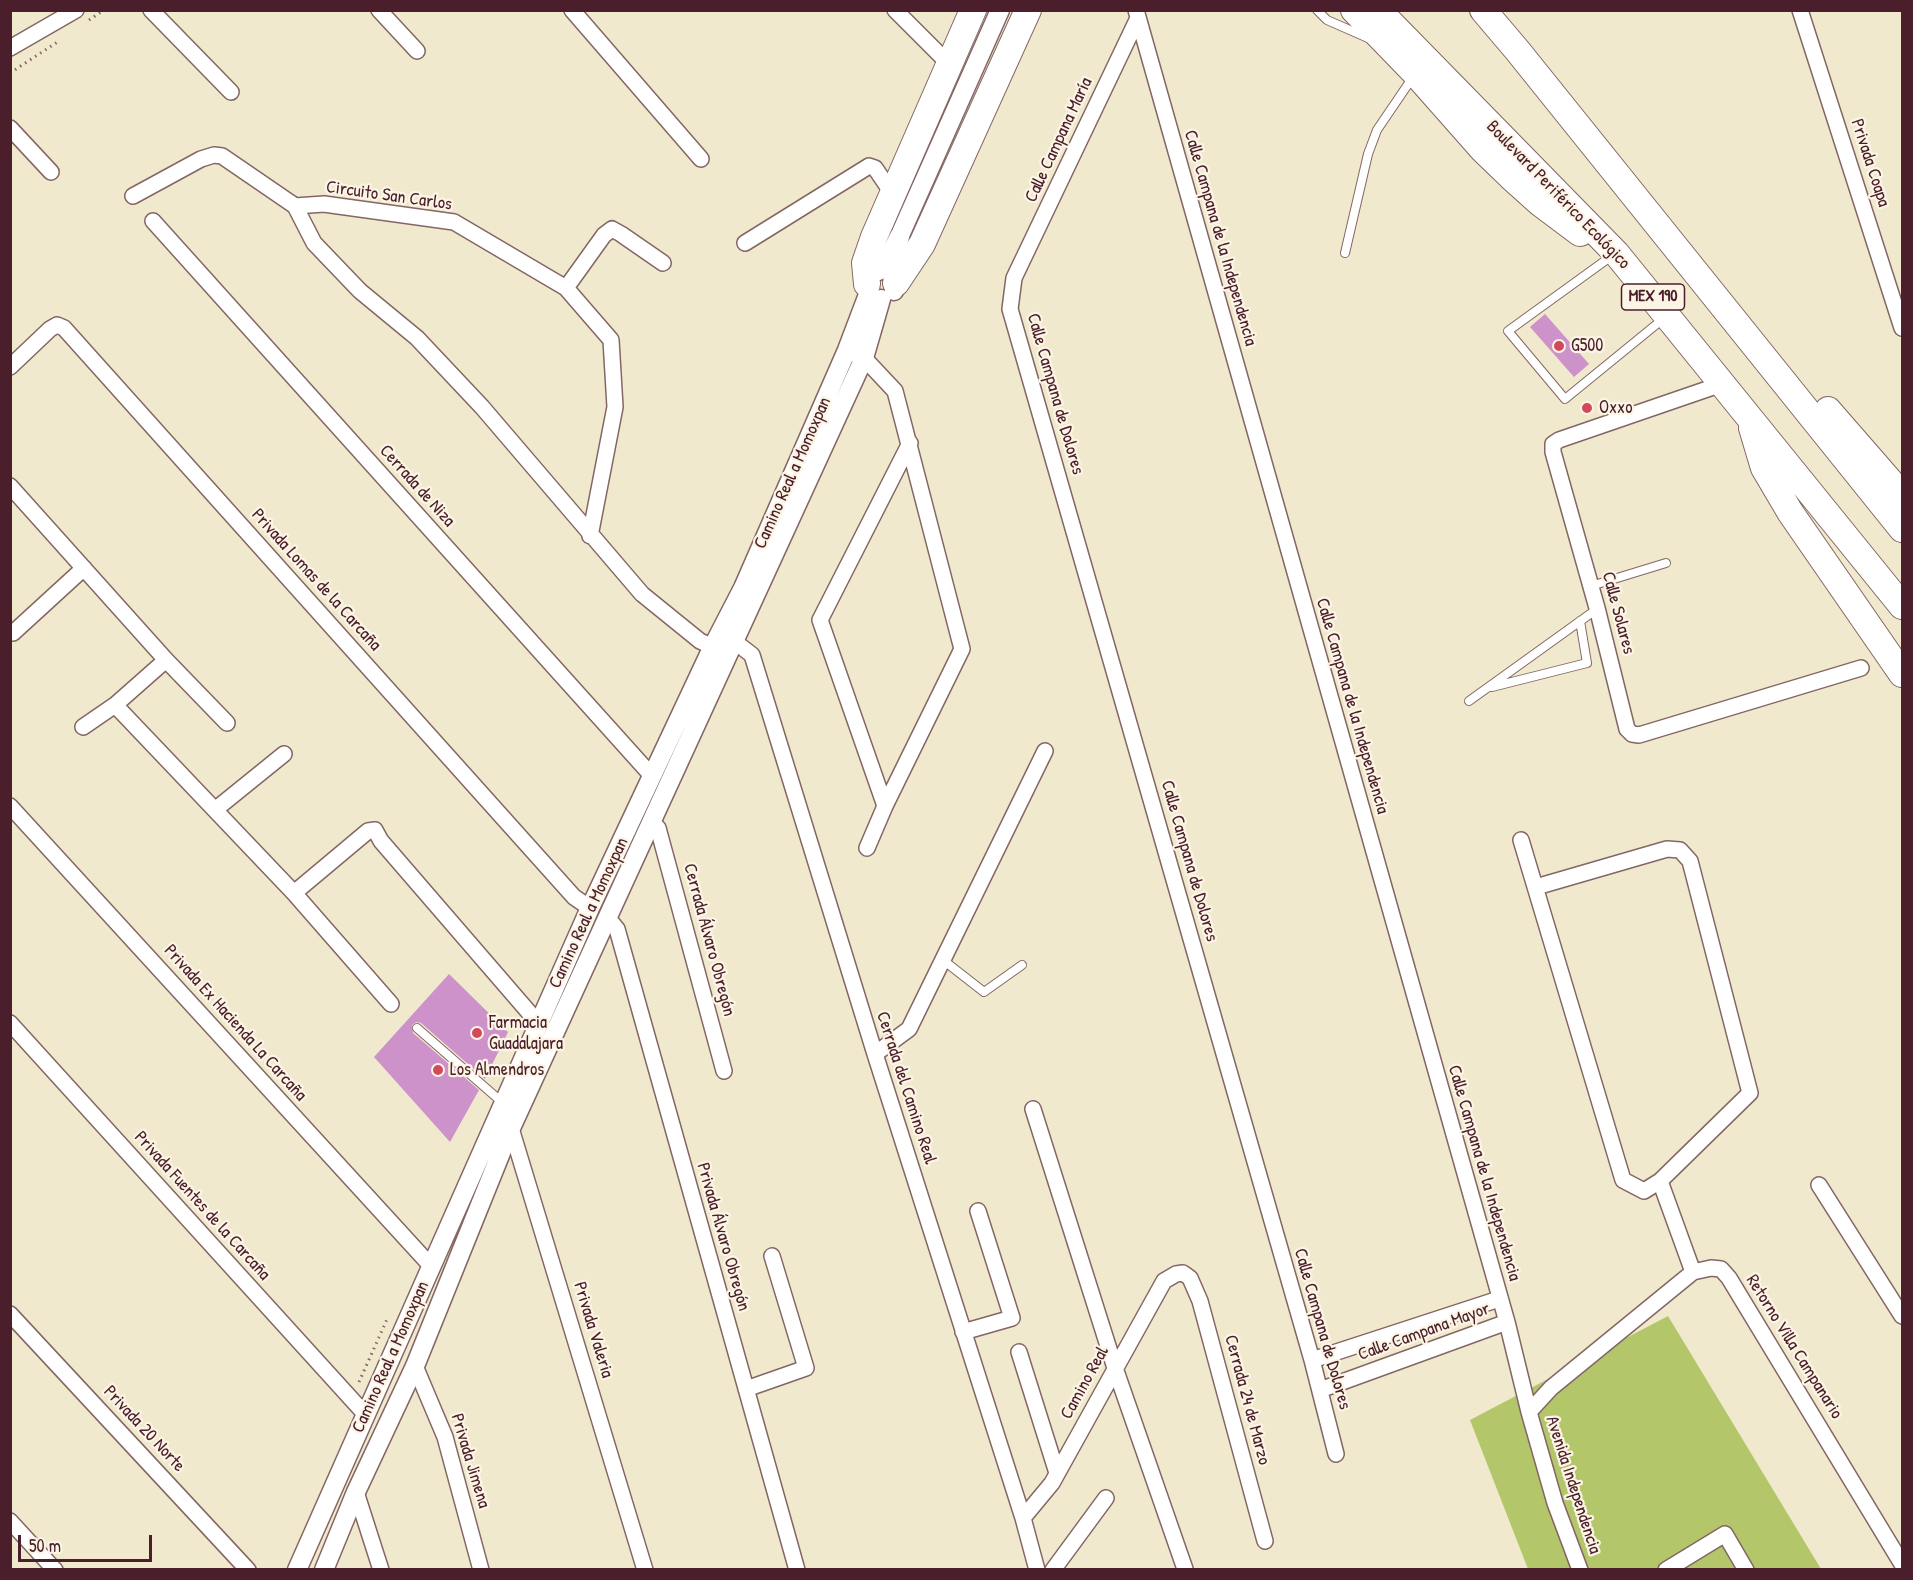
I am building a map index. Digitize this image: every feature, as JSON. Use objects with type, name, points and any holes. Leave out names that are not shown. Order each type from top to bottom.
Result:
[{"type":"highway","points":[[973,10],[888,186],[865,263],[878,290],[922,244],[1028,10]]},
{"type":"highway","points":[[1354,10],[1393,49],[1483,150],[1540,203],[1572,228],[1616,253]]},
{"type":"highway","name":"Boulevard Periférico Ecológico","points":[[1378,10],[1616,253],[1902,606]]},
{"type":"highway","name":"MEX 190","points":[[1483,10],[1902,529]]},
{"type":"highway","points":[[1719,303],[1766,339],[1902,495]]},
{"type":"highway","name":"Boulevard Periférico Ecológico","points":[[1749,416],[1764,468],[1814,548],[1902,674]]},
{"type":"street","points":[[10,48],[76,10]]},
{"type":"street","points":[[151,10],[231,92]]},
{"type":"street","points":[[379,10],[417,51]]},
{"type":"street","points":[[572,10],[700,159]]},
{"type":"street","points":[[895,10],[948,63]]},
{"type":"street","name":"Camino Real a Momoxpan","points":[[297,1569],[590,908],[652,776],[723,644],[864,358],[878,290],[871,274],[881,270],[901,233],[1000,10]]},
{"type":"street","name":"Privada Coapa","points":[[1800,10],[1902,328]]},
{"type":"street","name":"Calle Campana María","points":[[1014,278],[1137,14]]},
{"type":"street","name":"Calle Campana de la Independencia","points":[[1137,14],[1507,1322],[1529,1412]]},
{"type":"street","points":[[10,128],[51,172]]},
{"type":"street","points":[[133,196],[214,154],[222,156],[295,206],[314,243],[360,291],[417,338],[482,406],[590,536],[642,594],[700,641],[723,644]]},
{"type":"street","points":[[746,243],[868,166],[875,168],[888,186]]},
{"type":"street","name":"Circuito San Carlos","points":[[295,206],[324,204],[454,222],[566,288],[611,340],[615,406],[590,536]]},
{"type":"street","name":"Cerrada de Niza","points":[[153,221],[652,776]]},
{"type":"street","points":[[566,288],[604,235],[612,229],[663,263]]},
{"type":"street","name":"Camino Real a Momoxpan","points":[[324,1569],[356,1492],[415,1365],[511,1128],[651,822],[723,644],[743,588],[847,350],[890,271],[901,233]]},
{"type":"street","name":"Calle Campana de Dolores","points":[[1014,278],[1010,309],[1312,1360],[1336,1454]]},
{"type":"street","name":"Privada Lomas de la Carcaña","points":[[10,367],[50,329],[57,325],[64,328],[574,897],[590,908]]},
{"type":"street","points":[[847,350],[864,358],[896,391],[962,649],[885,806],[867,848]]},
{"type":"street","name":"Calle Solares","points":[[1722,384],[1553,444],[1552,452],[1597,608],[1627,729],[1632,734],[1639,735],[1861,668]]},
{"type":"street","points":[[885,806],[820,620],[910,443]]},
{"type":"street","points":[[10,486],[166,660],[227,723]]},
{"type":"street","points":[[13,633],[84,568]]},
{"type":"street","name":"Cerrada del Camino Real","points":[[723,644],[752,655],[874,1054],[1023,1518],[1037,1569]]},
{"type":"street","points":[[83,727],[115,705],[166,660]]},
{"type":"street","points":[[115,705],[294,893],[391,1004]]},
{"type":"street","points":[[874,1054],[909,1029],[1045,751]]},
{"type":"street","points":[[216,809],[284,754]]},
{"type":"street","name":"Privada Ex Hacienda La Carcaña","points":[[10,806],[431,1266]]},
{"type":"street","name":"Cerrada Álvaro Obregón","points":[[651,822],[658,828],[724,1071]]},
{"type":"street","points":[[294,893],[369,831],[375,830],[381,841],[538,1024]]},
{"type":"street","points":[[1521,840],[1623,1180],[1644,1191],[1660,1181],[1750,1093],[1690,861],[1680,850],[1667,849],[1536,886]]},
{"type":"street","name":"Privada Álvaro Obregón","points":[[607,917],[617,929],[797,1569]]},
{"type":"street","name":"Privada Fuentes de la Carcaña","points":[[10,1023],[366,1414]]},
{"type":"street","name":"Privada Valeria","points":[[503,1103],[645,1569]]},
{"type":"street","points":[[1033,1109],[1115,1368],[1185,1569]]},
{"type":"street","points":[[1529,1412],[1551,1388],[1693,1272],[1660,1181]]},
{"type":"street","points":[[1819,1185],[1902,1316]]},
{"type":"street","points":[[963,1332],[1012,1318],[978,1212]]},
{"type":"street","points":[[746,1389],[806,1368],[772,1256]]},
{"type":"street","name":"Retorno Villa Campanario","points":[[1693,1272],[1711,1268],[1721,1269],[1729,1278],[1901,1558]]},
{"type":"street","name":"Camino Real","points":[[1023,1518],[1052,1483],[1164,1281],[1176,1274],[1183,1274]]},
{"type":"street","name":"Cerrada 24 de Marzo","points":[[1183,1274],[1190,1278],[1200,1301],[1265,1541]]},
{"type":"street","name":"Calle Campana Mayor","points":[[1312,1360],[1499,1299]]},
{"type":"street","name":"Privada 20 Norte","points":[[10,1314],[248,1569]]},
{"type":"street","name":"Calle Campana Mayor","points":[[1320,1390],[1507,1322]]},
{"type":"street","points":[[1019,1352],[1057,1473]]},
{"type":"street","name":"Privada Jimena","points":[[415,1365],[445,1437],[481,1569]]},
{"type":"street","name":"Avenida Independencia","points":[[1529,1412],[1555,1503],[1580,1569]]},
{"type":"street","points":[[356,1492],[381,1569]]},
{"type":"street","points":[[1053,1569],[1106,1498]]},
{"type":"street","points":[[10,1521],[55,1569]]},
{"type":"street","points":[[1666,1569],[1725,1534],[1746,1569]]},
{"type":"lane","points":[[1317,10],[1327,20],[1393,49]]},
{"type":"lane","points":[[1345,253],[1368,154],[1377,130],[1415,73]]},
{"type":"lane","points":[[1616,253],[1508,331],[1565,399],[1668,315]]},
{"type":"lane","points":[[1591,586],[1666,563]]},
{"type":"lane","points":[[1469,701],[1597,608]]},
{"type":"lane","points":[[1488,688],[1587,663],[1580,621]]},
{"type":"lane","points":[[943,960],[984,992],[1022,965]]},
{"type":"lane","points":[[417,1028],[503,1103]]},
{"type":"green space","points":[[1668,1316],[1821,1569],[1528,1569],[1470,1420]]},
{"type":"building","name":"G500","points":[[1545,314],[1589,364],[1574,377],[1530,327]]},
{"type":"building","name":"Los Almendros","points":[[449,974],[508,1032],[485,1079],[421,1023],[416,1022],[412,1025],[413,1033],[479,1090],[450,1142],[374,1057]]},
{"type":"place","name":"G500","points":[[1559,346]]},
{"type":"place","name":"Oxxo","points":[[1587,408]]},
{"type":"place","name":"Farmacia Guadalajara","points":[[477,1033]]},
{"type":"place","name":"Los Almendros","points":[[438,1070]]}]
